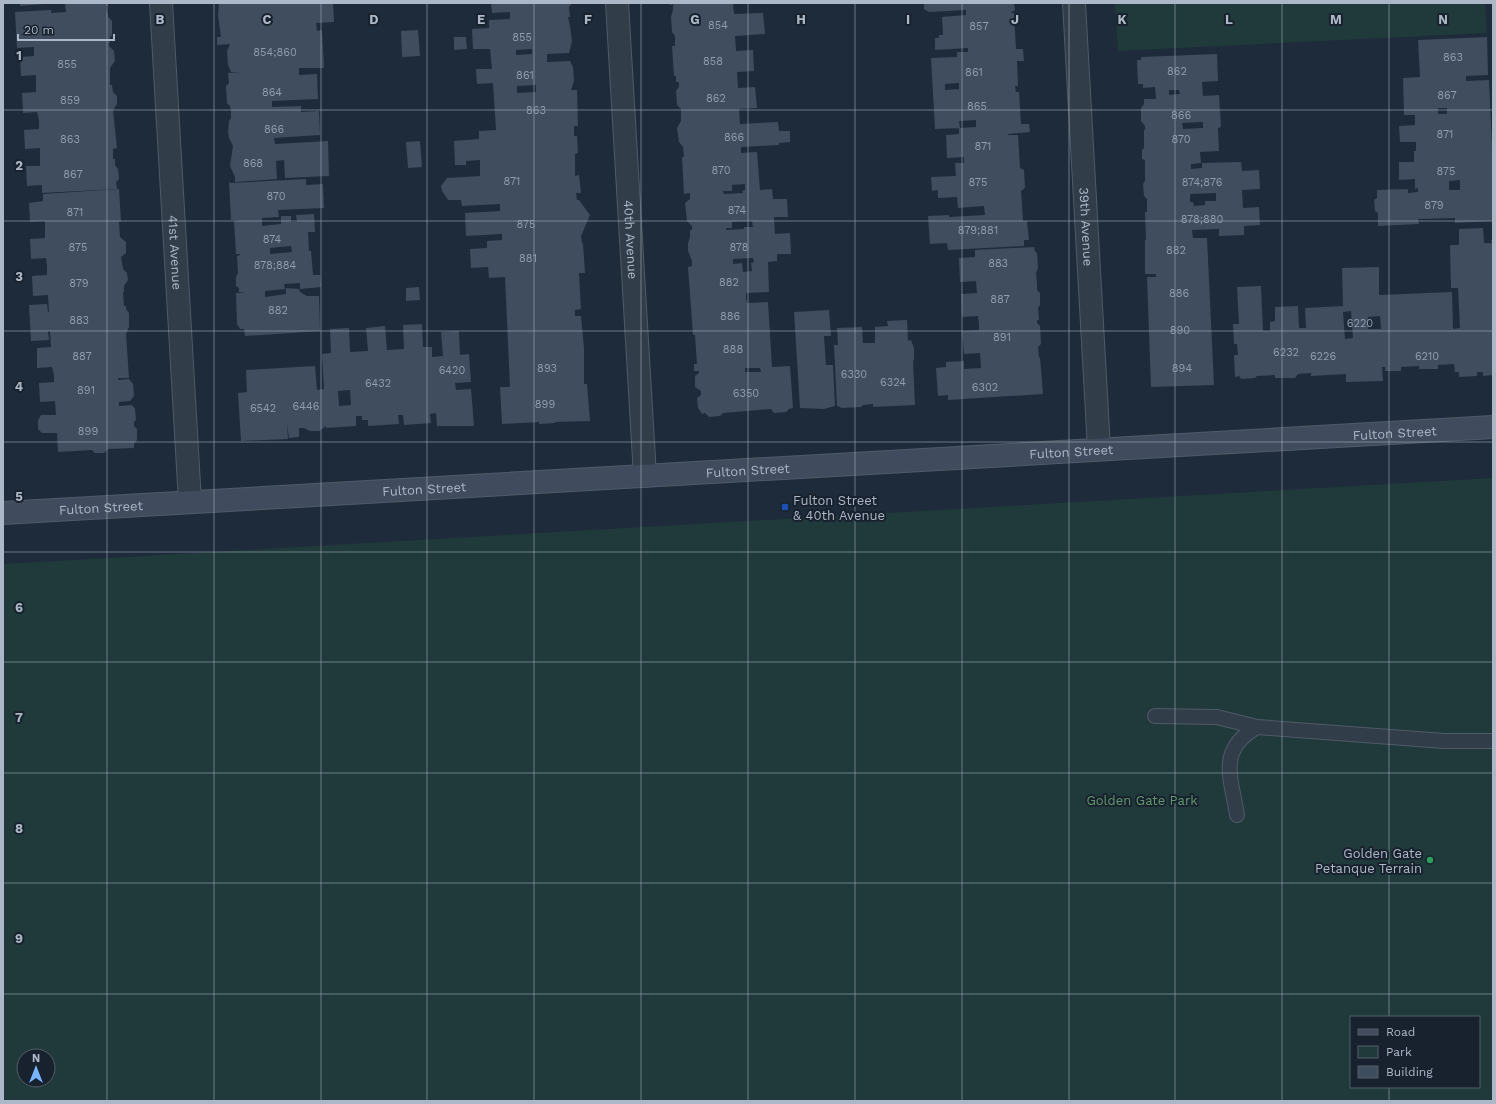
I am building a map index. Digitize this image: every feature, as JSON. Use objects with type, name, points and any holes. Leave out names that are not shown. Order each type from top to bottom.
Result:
[{"type":"main road","name":"Fulton Street","points":[[3,513],[1493,427]]},
{"type":"street","name":"41st Avenue","points":[[161,3],[190,502]]},
{"type":"street","name":"40th Avenue","points":[[617,3],[645,476]]},
{"type":"street","name":"39th Avenue","points":[[1074,3],[1099,450]]},
{"type":"lane","points":[[1155,716],[1217,717],[1257,727],[1444,741],[1493,742]]},
{"type":"lane","points":[[1237,814],[1229,766],[1231,752],[1238,741],[1248,732],[1257,727]]},
{"type":"green space","points":[[1115,3],[1485,3],[1487,33],[1118,51]]},
{"type":"green space","name":"Golden Gate Park","points":[[1493,478],[1493,1101],[3,1101],[3,564]]},
{"type":"building","points":[[20,3],[44,3],[44,4],[20,6]]},
{"type":"building","points":[[65,3],[108,3],[108,6],[106,6],[107,13],[108,17],[112,21],[112,35],[109,39],[109,46],[114,51],[115,61],[110,68],[110,85],[112,85],[113,92],[117,96],[117,104],[113,110],[117,148],[113,149],[113,159],[115,159],[115,165],[118,169],[119,179],[116,182],[117,189],[42,193],[42,185],[27,186],[26,166],[40,166],[40,148],[25,149],[24,130],[39,129],[39,120],[37,112],[23,113],[22,93],[36,92],[36,75],[21,76],[20,57],[34,56],[34,47],[17,48],[15,12],[51,10],[51,13],[66,12]]},
{"type":"building","points":[[219,3],[333,3],[334,22],[316,23],[317,31],[322,30],[324,68],[299,68],[299,75],[317,74],[318,99],[272,101],[272,107],[301,106],[301,112],[319,111],[320,135],[274,138],[275,144],[328,141],[329,176],[285,178],[284,160],[276,161],[277,179],[235,182],[235,177],[230,166],[233,146],[228,132],[231,110],[227,103],[226,86],[229,83],[228,73],[240,72],[231,72],[228,65],[227,51],[230,44],[217,45],[217,37],[221,37],[218,15]]},
{"type":"building","points":[[491,3],[572,3],[569,7],[570,17],[568,17],[572,41],[569,53],[547,54],[547,62],[570,61],[573,67],[574,81],[571,90],[577,90],[578,126],[574,126],[574,136],[577,136],[578,153],[575,154],[575,176],[579,175],[581,193],[576,193],[577,200],[579,200],[590,215],[581,236],[585,273],[579,273],[581,309],[575,310],[575,316],[581,316],[584,348],[584,384],[587,384],[590,421],[539,424],[539,422],[502,424],[500,387],[510,387],[505,277],[489,278],[488,267],[471,268],[470,249],[487,248],[487,241],[502,240],[502,234],[466,236],[465,213],[500,211],[500,204],[462,206],[461,200],[448,200],[442,191],[441,186],[447,178],[480,176],[480,160],[466,161],[466,165],[455,165],[454,141],[479,139],[479,131],[496,130],[493,83],[477,84],[476,69],[492,69],[490,49],[473,49],[472,29],[489,28],[489,20],[510,19],[510,12],[492,13]],"holes":[[[532,49],[532,54],[516,55],[516,50]],[[536,85],[536,92],[517,93],[517,86]]]},
{"type":"building","points":[[669,3],[733,3],[734,14],[763,13],[765,34],[735,36],[736,51],[753,50],[754,71],[737,72],[738,88],[755,87],[757,108],[739,109],[740,124],[778,122],[779,131],[790,131],[790,142],[779,143],[779,145],[741,147],[741,153],[757,152],[760,190],[772,189],[773,199],[787,199],[788,217],[774,217],[775,234],[790,233],[791,254],[777,254],[777,261],[768,262],[769,292],[746,293],[746,298],[747,303],[768,302],[772,367],[790,366],[793,408],[786,412],[774,413],[771,409],[723,413],[720,416],[709,417],[705,413],[702,414],[698,408],[697,398],[701,395],[701,391],[695,387],[695,376],[699,373],[699,371],[694,371],[694,364],[697,364],[695,335],[693,335],[688,267],[692,266],[692,261],[688,251],[688,243],[692,226],[687,221],[685,203],[690,199],[690,193],[684,194],[682,157],[684,157],[683,147],[679,142],[677,128],[681,121],[681,109],[677,105],[676,91],[679,87],[679,82],[676,82],[676,76],[674,76],[672,46],[675,46],[675,36],[672,32],[671,17],[673,4],[670,5]],"holes":[[[745,184],[745,190],[742,191],[743,193],[724,194],[723,191],[732,191],[732,185]],[[752,221],[753,227],[726,230],[726,228],[732,228],[732,222]],[[753,258],[754,262],[751,263],[752,271],[743,272],[742,263],[733,264],[733,259]],[[745,368],[760,368],[761,372],[745,372]]]},
{"type":"building","points":[[924,3],[1014,3],[1015,10],[1010,13],[1014,13],[1016,49],[1023,49],[1024,61],[1017,61],[1018,86],[1015,86],[1016,92],[1019,92],[1021,124],[1029,124],[1030,132],[1008,135],[1018,135],[1020,168],[1024,170],[1025,188],[1021,191],[1023,221],[1027,221],[1029,240],[1024,240],[1024,246],[948,250],[947,243],[930,244],[928,216],[949,215],[949,217],[985,215],[984,206],[958,208],[957,197],[938,198],[938,190],[932,191],[931,177],[956,176],[955,163],[964,163],[964,157],[947,158],[946,135],[959,134],[959,128],[935,129],[931,58],[957,57],[957,52],[968,52],[968,48],[935,50],[935,38],[939,38],[939,35],[943,35],[942,17],[966,15],[966,10],[929,12],[924,9]],"holes":[[[959,83],[959,89],[945,90],[945,84]],[[976,120],[976,127],[960,128],[959,121]]]},
{"type":"building","points":[[418,30],[420,56],[402,57],[401,31]]},
{"type":"building","points":[[454,37],[466,37],[467,49],[454,50]]},
{"type":"building","points":[[1487,37],[1488,75],[1466,76],[1466,81],[1489,80],[1493,148],[1493,221],[1455,223],[1455,218],[1418,219],[1419,224],[1378,226],[1378,213],[1375,211],[1374,200],[1377,198],[1377,190],[1408,189],[1408,193],[1418,192],[1418,188],[1415,189],[1415,179],[1399,180],[1399,162],[1414,162],[1416,142],[1400,142],[1399,126],[1415,125],[1415,115],[1404,115],[1403,78],[1420,77],[1418,40]],"holes":[[[1438,108],[1447,108],[1447,114],[1438,114]],[[1460,180],[1460,190],[1449,190],[1449,181]]]},
{"type":"building","points":[[1217,54],[1218,81],[1202,82],[1203,96],[1219,95],[1221,127],[1218,128],[1219,151],[1200,152],[1201,163],[1191,164],[1191,169],[1202,168],[1202,163],[1241,162],[1242,171],[1259,170],[1260,189],[1242,190],[1243,208],[1259,207],[1260,225],[1244,226],[1244,235],[1219,236],[1219,229],[1192,230],[1193,238],[1207,238],[1214,385],[1151,387],[1147,277],[1156,277],[1156,274],[1145,274],[1145,212],[1147,212],[1147,199],[1144,196],[1143,184],[1145,181],[1145,160],[1142,159],[1142,150],[1144,148],[1145,126],[1141,121],[1141,108],[1144,104],[1144,99],[1156,99],[1155,87],[1143,88],[1143,84],[1138,84],[1137,60],[1141,60],[1141,57]],"holes":[[[1169,90],[1179,90],[1180,94],[1169,95]],[[1203,122],[1203,128],[1183,129],[1182,123]],[[1216,193],[1216,201],[1205,201],[1205,205],[1194,206],[1193,202],[1190,202],[1190,194]]]},
{"type":"building","points":[[420,141],[422,167],[408,168],[406,142]]},
{"type":"building","points":[[306,179],[306,185],[323,184],[324,208],[278,210],[279,217],[262,218],[262,226],[281,224],[281,216],[291,216],[291,222],[297,222],[296,215],[314,214],[315,232],[308,232],[309,251],[311,251],[313,275],[320,275],[321,287],[300,289],[300,283],[284,284],[285,289],[265,291],[265,297],[286,294],[286,288],[299,289],[300,292],[307,296],[319,296],[320,331],[245,336],[244,329],[240,329],[237,324],[236,293],[246,293],[239,292],[239,288],[236,286],[236,277],[238,273],[237,256],[240,254],[236,254],[234,221],[241,220],[231,220],[229,181],[230,183]],"holes":[[[291,246],[292,252],[270,254],[270,248]]]},
{"type":"building","points":[[119,189],[121,221],[119,222],[120,237],[126,242],[126,253],[121,257],[123,269],[127,273],[128,280],[124,286],[123,293],[124,306],[126,306],[129,313],[129,327],[126,334],[129,378],[118,378],[118,380],[129,379],[133,384],[134,396],[130,401],[119,402],[119,406],[132,405],[135,409],[136,420],[134,422],[134,426],[137,429],[137,440],[134,444],[134,448],[108,449],[104,453],[95,453],[92,450],[58,452],[57,433],[42,433],[38,429],[38,420],[41,415],[56,415],[55,401],[40,402],[39,383],[54,382],[52,367],[37,368],[37,348],[51,347],[50,331],[48,331],[49,340],[31,341],[29,305],[47,304],[49,312],[48,295],[33,296],[32,276],[47,275],[47,267],[46,258],[31,259],[30,239],[45,238],[45,221],[30,222],[29,203],[43,201],[43,194]]},
{"type":"building","points":[[1483,228],[1484,243],[1492,243],[1491,240],[1493,240],[1493,375],[1483,376],[1483,372],[1477,372],[1477,376],[1459,377],[1459,372],[1455,372],[1454,364],[1438,365],[1438,369],[1419,369],[1419,366],[1401,367],[1401,371],[1385,371],[1385,367],[1382,367],[1383,381],[1346,382],[1346,374],[1311,376],[1311,373],[1298,374],[1295,378],[1275,378],[1275,375],[1241,379],[1239,376],[1235,377],[1234,355],[1238,355],[1237,344],[1234,344],[1233,324],[1239,324],[1237,287],[1261,286],[1263,331],[1270,331],[1270,322],[1275,321],[1275,307],[1298,306],[1299,328],[1306,328],[1305,308],[1343,306],[1342,268],[1379,267],[1379,295],[1452,292],[1453,329],[1460,328],[1458,288],[1451,288],[1450,245],[1459,245],[1459,229]],"holes":[[[1351,311],[1353,338],[1345,339],[1343,312]],[[1380,316],[1381,329],[1368,329],[1368,317]]]},
{"type":"building","points":[[1034,247],[1037,253],[1037,290],[1040,293],[1040,305],[1038,308],[1039,320],[1037,320],[1037,323],[1040,326],[1041,344],[1038,347],[1043,394],[948,400],[948,395],[938,396],[936,368],[946,367],[946,362],[964,361],[964,369],[981,368],[980,353],[964,354],[962,331],[979,330],[979,324],[978,316],[962,317],[961,294],[977,293],[976,281],[960,282],[959,258],[975,257],[975,250]]},
{"type":"building","points":[[419,287],[420,300],[406,301],[406,288]]},
{"type":"building","points":[[829,310],[831,336],[824,336],[826,365],[833,365],[835,406],[824,409],[800,408],[794,312]]},
{"type":"building","points":[[907,320],[908,341],[911,340],[914,348],[913,361],[915,405],[873,407],[873,404],[863,405],[861,407],[842,408],[837,406],[834,345],[838,345],[837,328],[862,327],[863,343],[875,343],[875,327],[888,326],[887,321]]},
{"type":"building","points":[[422,324],[423,347],[432,347],[432,357],[443,356],[441,332],[459,331],[460,355],[469,354],[471,382],[455,383],[456,390],[471,389],[474,426],[437,426],[436,413],[430,414],[431,423],[404,425],[403,415],[398,415],[399,424],[368,426],[368,420],[362,420],[362,416],[356,416],[356,426],[326,428],[326,426],[319,431],[310,431],[304,428],[299,428],[299,437],[289,438],[287,423],[288,439],[241,441],[238,393],[247,392],[246,370],[315,366],[317,390],[324,389],[322,354],[331,353],[330,329],[349,328],[350,352],[368,351],[366,328],[385,326],[387,350],[404,349],[403,325]],"holes":[[[350,390],[351,405],[339,406],[338,391]]]},
{"type":"place","name":"Fulton Street & 40th Avenue","points":[[785,507]]},
{"type":"place","name":"Golden Gate Petanque Terrain","points":[[1430,860]]}]
